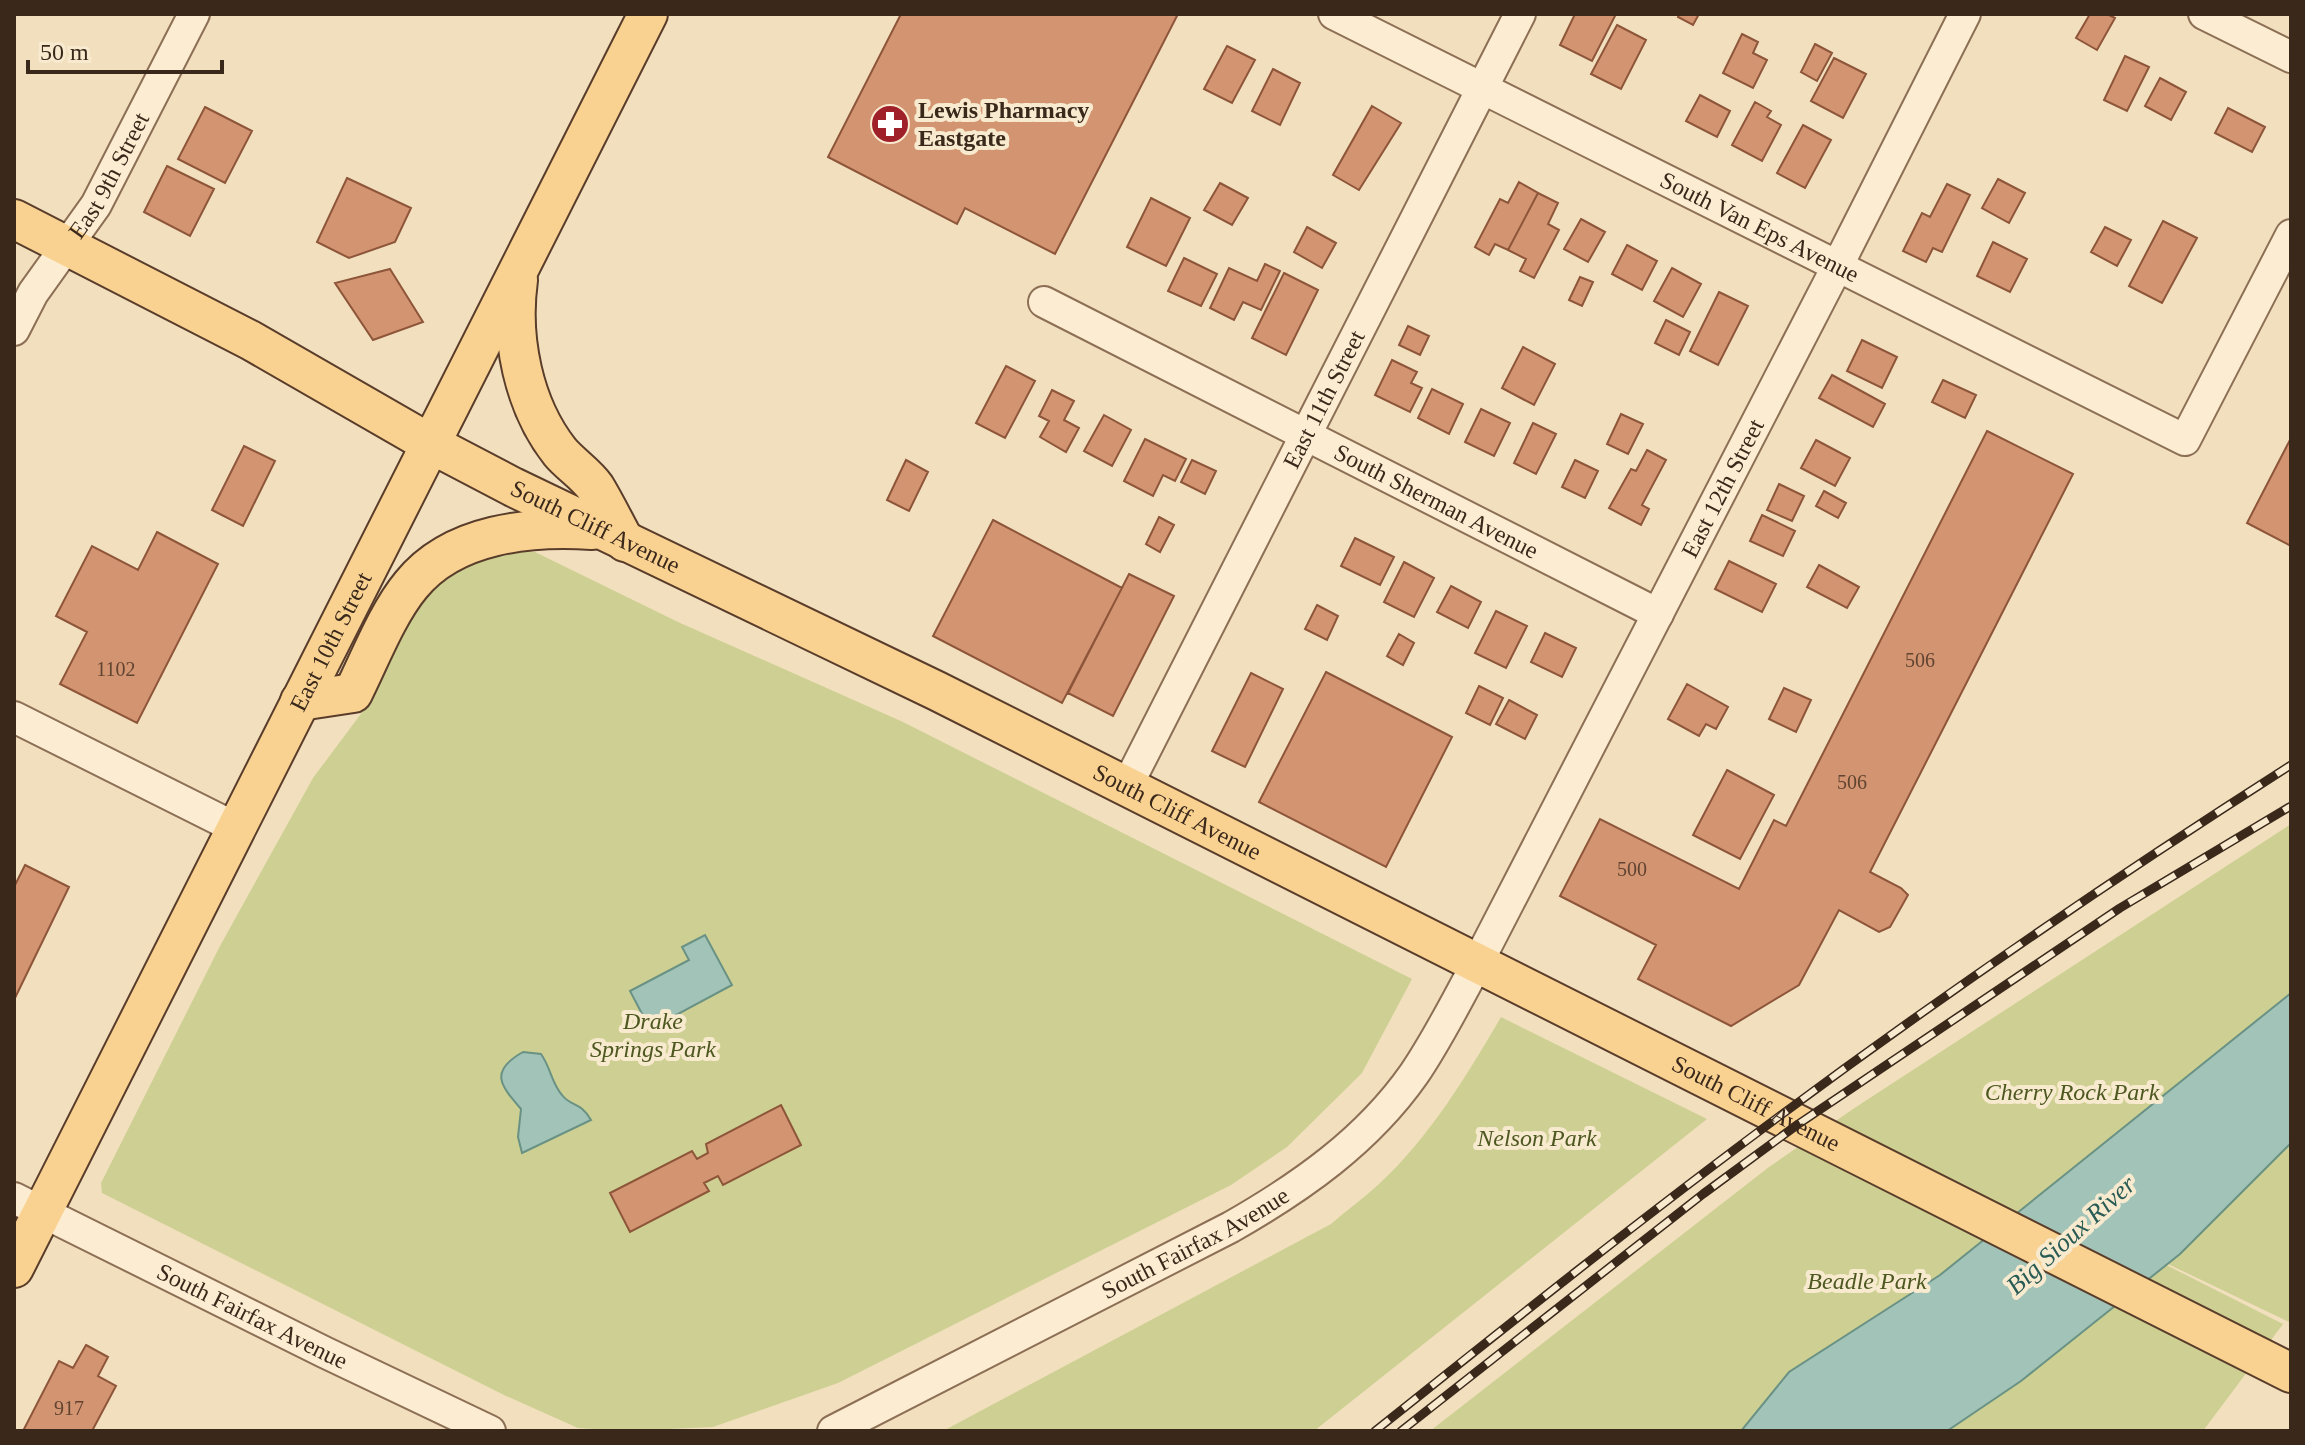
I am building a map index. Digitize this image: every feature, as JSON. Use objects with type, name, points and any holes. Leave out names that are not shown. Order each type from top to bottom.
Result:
[{"type":"main road","name":"East 10th Street","points":[[14,1268],[28,1205],[236,828],[648,14]]},
{"type":"main road","name":"South Cliff Avenue","points":[[14,219],[250,340],[429,443],[614,536],[937,691],[2291,1373]]},
{"type":"main road","points":[[520,265],[515,337],[537,411],[560,451],[593,485],[614,536]]},
{"type":"main road","points":[[300,701],[353,693],[411,584],[435,563],[468,544],[518,531],[559,528],[614,536]]},
{"type":"street","name":"East 9th Street","points":[[14,330],[33,293],[96,205],[194,14]]},
{"type":"street","name":"South Van Eps Avenue","points":[[1334,14],[2185,440],[2291,235]]},
{"type":"street","name":"East 11th Street","points":[[1127,786],[1520,14]]},
{"type":"street","name":"East 12th Street","points":[[1478,962],[1965,14]]},
{"type":"street","points":[[2204,14],[2291,57]]},
{"type":"street","name":"South Sherman Avenue","points":[[1044,302],[1658,614]]},
{"type":"street","points":[[14,717],[236,828]]},
{"type":"street","name":"South Fairfax Avenue","points":[[833,1431],[1231,1227],[1277,1201],[1317,1172],[1352,1144],[1384,1112],[1413,1075],[1438,1037],[1478,962]]},
{"type":"street","name":"South Fairfax Avenue","points":[[28,1205],[490,1431]]},
{"type":"green space","name":"Drake Springs Park","points":[[504,549],[535,552],[678,622],[903,722],[1412,979],[1362,1073],[1287,1147],[1231,1185],[838,1383],[713,1427],[625,1431],[578,1428],[504,1395],[102,1193],[101,1183],[220,946],[313,778],[366,707],[419,603],[452,568]]},
{"type":"green space","points":[[2291,824],[2291,1323],[2097,1230],[2283,1324],[2203,1431],[1430,1431],[1769,1167]]},
{"type":"green space","name":"Nelson Park","points":[[1501,1017],[1707,1119],[1314,1431],[943,1431],[1331,1224],[1379,1184],[1415,1146],[1461,1083]]},
{"type":"water","points":[[705,935],[732,985],[650,1029],[630,991],[689,960],[682,947]]},
{"type":"water","name":"Big Sioux River","points":[[2291,993],[2291,1143],[2180,1254],[2021,1381],[1947,1431],[1741,1431],[1789,1372],[1940,1275]]},
{"type":"water","points":[[523,1052],[541,1054],[562,1095],[591,1120],[522,1153],[518,1137],[521,1109],[501,1079],[505,1066]]},
{"type":"building","points":[[901,14],[1178,14],[1055,254],[965,208],[957,224],[828,157]]},
{"type":"building","points":[[1575,14],[1616,14],[1592,61],[1560,45]]},
{"type":"building","points":[[1679,14],[1699,14],[1693,25],[1678,17]]},
{"type":"building","points":[[2090,14],[2107,14],[2115,18],[2097,50],[2076,38]]},
{"type":"building","points":[[1617,25],[1646,40],[1621,89],[1591,74]]},
{"type":"building","points":[[1742,34],[1758,42],[1753,53],[1767,60],[1753,88],[1723,73]]},
{"type":"building","points":[[1815,44],[1832,53],[1817,81],[1801,72]]},
{"type":"building","points":[[1227,46],[1255,60],[1232,103],[1204,89]]},
{"type":"building","points":[[2125,56],[2149,67],[2127,111],[2104,100]]},
{"type":"building","points":[[1834,58],[1866,74],[1843,118],[1811,101]]},
{"type":"building","points":[[1273,69],[1300,83],[1280,125],[1252,111]]},
{"type":"building","points":[[2160,78],[2186,92],[2171,120],[2145,106]]},
{"type":"building","points":[[1700,95],[1730,111],[1717,137],[1686,121]]},
{"type":"building","points":[[1755,102],[1771,111],[1767,117],[1781,125],[1762,161],[1732,145]]},
{"type":"building","points":[[1372,106],[1401,123],[1359,190],[1333,175]]},
{"type":"building","points":[[205,107],[252,131],[225,183],[178,159]]},
{"type":"building","points":[[2228,108],[2265,127],[2252,152],[2215,133]]},
{"type":"building","points":[[1803,125],[1831,140],[1805,188],[1777,173]]},
{"type":"building","points":[[167,166],[214,189],[190,236],[144,212]]},
{"type":"building","points":[[347,178],[411,208],[395,242],[349,258],[317,242]]},
{"type":"building","points":[[1998,179],[2025,193],[2009,223],[1982,208]]},
{"type":"building","points":[[1519,182],[1538,193],[1508,250],[1495,244],[1489,255],[1475,247],[1500,199],[1508,203]]},
{"type":"building","points":[[1220,183],[1248,198],[1232,225],[1204,210]]},
{"type":"building","points":[[1947,184],[1970,195],[1942,252],[1933,248],[1926,262],[1903,251],[1922,213],[1930,217]]},
{"type":"building","points":[[1538,193],[1558,203],[1548,224],[1559,230],[1534,278],[1520,271],[1526,259],[1508,250]]},
{"type":"building","points":[[1151,198],[1190,218],[1166,266],[1127,247]]},
{"type":"building","points":[[1581,219],[1605,232],[1588,262],[1564,249]]},
{"type":"building","points":[[2163,221],[2197,238],[2162,303],[2129,286]]},
{"type":"building","points":[[1307,227],[1336,243],[1322,268],[1294,252]]},
{"type":"building","points":[[2105,227],[2131,240],[2117,266],[2091,252]]},
{"type":"building","points":[[1993,242],[2027,259],[2010,292],[1977,276]]},
{"type":"building","points":[[1627,245],[1657,261],[1642,290],[1612,274]]},
{"type":"building","points":[[1184,258],[1217,274],[1201,306],[1168,291]]},
{"type":"building","points":[[1265,264],[1280,271],[1261,310],[1243,302],[1234,320],[1210,308],[1229,268],[1257,281]]},
{"type":"building","points":[[1672,268],[1701,284],[1683,317],[1654,301]]},
{"type":"building","points":[[390,269],[423,322],[373,340],[335,283]]},
{"type":"building","points":[[1284,273],[1318,290],[1286,355],[1252,338]]},
{"type":"building","points":[[1580,277],[1593,282],[1582,306],[1569,300]]},
{"type":"building","points":[[1719,292],[1748,306],[1718,365],[1690,351]]},
{"type":"building","points":[[1666,320],[1690,332],[1679,355],[1655,343]]},
{"type":"building","points":[[1408,326],[1429,336],[1420,355],[1399,345]]},
{"type":"building","points":[[1862,340],[1897,357],[1882,388],[1847,371]]},
{"type":"building","points":[[1523,347],[1555,364],[1534,405],[1502,388]]},
{"type":"building","points":[[1392,360],[1417,372],[1411,383],[1422,388],[1410,412],[1375,395]]},
{"type":"building","points":[[1006,366],[1035,381],[1005,438],[976,423]]},
{"type":"building","points":[[1832,375],[1885,404],[1873,427],[1819,398]]},
{"type":"building","points":[[1943,380],[1976,395],[1965,418],[1932,402]]},
{"type":"building","points":[[1432,389],[1463,404],[1449,434],[1418,418]]},
{"type":"building","points":[[1052,390],[1074,401],[1064,420],[1079,428],[1066,452],[1040,437],[1049,421],[1039,416]]},
{"type":"building","points":[[1481,409],[1510,423],[1494,456],[1465,442]]},
{"type":"building","points":[[1621,414],[1643,424],[1628,454],[1607,444]]},
{"type":"building","points":[[1104,415],[1131,430],[1112,466],[1084,451]]},
{"type":"building","points":[[1533,423],[1556,434],[1536,474],[1514,463]]},
{"type":"building","points":[[1987,431],[2073,474],[1870,872],[1908,895],[1890,927],[1879,932],[1839,910],[1799,985],[1731,1026],[1638,979],[1656,945],[1560,896],[1600,819],[1739,889],[1774,820],[1786,826]]},
{"type":"building","points":[[2291,438],[2291,546],[2247,523]]},
{"type":"building","points":[[1145,439],[1186,459],[1175,481],[1163,475],[1153,496],[1124,481]]},
{"type":"building","points":[[1816,440],[1850,458],[1835,486],[1801,468]]},
{"type":"building","points":[[244,446],[275,461],[243,526],[212,510]]},
{"type":"building","points":[[1647,450],[1666,460],[1642,505],[1649,509],[1641,525],[1609,508],[1631,469],[1636,471]]},
{"type":"building","points":[[906,460],[928,472],[909,511],[887,500]]},
{"type":"building","points":[[1192,460],[1216,471],[1205,494],[1181,482]]},
{"type":"building","points":[[1575,460],[1598,471],[1585,498],[1562,487]]},
{"type":"building","points":[[1779,484],[1804,496],[1792,521],[1767,510]]},
{"type":"building","points":[[1824,491],[1846,503],[1838,518],[1816,506]]},
{"type":"building","points":[[1762,515],[1795,531],[1783,556],[1750,541]]},
{"type":"building","points":[[1159,517],[1174,525],[1160,552],[1146,544]]},
{"type":"building","points":[[993,520],[1122,588],[1062,703],[933,636]]},
{"type":"building","points":[[157,532],[218,564],[137,723],[60,684],[87,632],[56,616],[92,546],[138,570]]},
{"type":"building","points":[[1355,538],[1394,557],[1380,585],[1341,566]]},
{"type":"building","points":[[1729,561],[1776,584],[1762,612],[1715,589]]},
{"type":"building","points":[[1404,562],[1434,578],[1414,617],[1384,602]]},
{"type":"building","points":[[1819,565],[1859,587],[1847,608],[1807,587]]},
{"type":"building","points":[[1129,574],[1174,596],[1113,716],[1068,693]]},
{"type":"building","points":[[1451,586],[1481,602],[1468,628],[1437,612]]},
{"type":"building","points":[[1317,605],[1338,616],[1327,640],[1305,629]]},
{"type":"building","points":[[1496,611],[1527,626],[1506,668],[1475,653]]},
{"type":"building","points":[[1545,633],[1576,648],[1562,677],[1531,662]]},
{"type":"building","points":[[1399,634],[1414,643],[1403,665],[1387,656]]},
{"type":"building","points":[[1326,672],[1452,737],[1386,867],[1259,802]]},
{"type":"building","points":[[1251,673],[1283,689],[1245,767],[1212,751]]},
{"type":"building","points":[[1687,684],[1728,707],[1716,729],[1706,724],[1699,736],[1668,719]]},
{"type":"building","points":[[1479,686],[1503,698],[1490,725],[1466,713]]},
{"type":"building","points":[[1784,688],[1811,700],[1796,732],[1769,719]]},
{"type":"building","points":[[1509,700],[1537,715],[1525,739],[1496,724]]},
{"type":"building","points":[[1727,770],[1774,795],[1740,859],[1693,835]]},
{"type":"building","points":[[25,865],[69,887],[14,1000],[14,887]]},
{"type":"building","points":[[781,1105],[801,1145],[723,1185],[718,1176],[704,1183],[709,1191],[630,1232],[610,1193],[692,1151],[697,1159],[708,1153],[706,1144]]},
{"type":"building","points":[[86,1345],[108,1357],[98,1376],[116,1386],[92,1431],[23,1431],[59,1361],[73,1368]]},
{"type":"railway","points":[[1375,1431],[1729,1153],[1843,1069],[2161,849],[2291,765]]},
{"type":"railway","points":[[1401,1431],[1703,1194],[1797,1125],[2120,908],[2291,806]]},
{"type":"place","name":"Lewis Pharmacy Eastgate","points":[[890,124]]},
{"type":"park label","name":"Cherry Rock Park","points":[[2072,1092]]},
{"type":"park label","name":"Beadle Park","points":[[1867,1281]]}]
